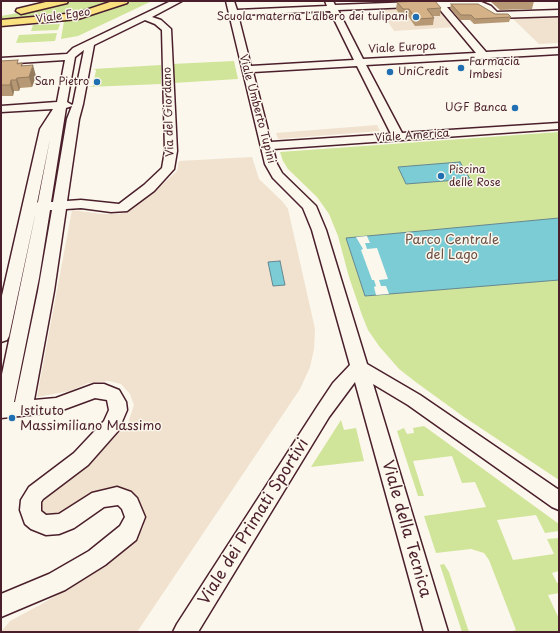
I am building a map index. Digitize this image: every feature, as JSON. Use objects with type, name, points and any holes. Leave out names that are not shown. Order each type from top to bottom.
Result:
[{"type":"main road","name":"Viale Egeo","points":[[1,14],[34,9],[63,1]]},
{"type":"main road","name":"Viale Egeo","points":[[1,23],[78,16],[124,1]]},
{"type":"street","points":[[23,410],[46,291],[66,168],[56,144],[60,120],[60,106],[70,57],[76,50],[178,1]]},
{"type":"street","name":"Viale Umberto Tupini","points":[[230,1],[271,164],[276,173],[301,196],[312,210],[358,367]]},
{"type":"street","points":[[233,13],[331,5],[440,2],[454,5],[485,4],[495,16],[558,8]]},
{"type":"street","points":[[440,2],[483,55]]},
{"type":"street","points":[[331,5],[398,137]]},
{"type":"street","name":"Via del Giordano","points":[[60,205],[87,204],[115,208],[125,207],[154,184],[168,168],[171,151],[166,29],[158,22],[144,17]]},
{"type":"street","points":[[1,336],[21,245],[36,207],[44,170],[56,144],[73,119],[78,104],[90,43]]},
{"type":"street","name":"Viale Europa","points":[[246,69],[314,65],[328,70],[362,65],[483,55],[559,51]]},
{"type":"street","points":[[1,61],[70,57]]},
{"type":"street","points":[[1,109],[78,104]]},
{"type":"street","name":"Viale America","points":[[266,146],[559,126]]},
{"type":"street","points":[[44,170],[66,168]]},
{"type":"street","points":[[36,207],[60,205]]},
{"type":"street","points":[[1,606],[57,582],[97,558],[128,533],[135,518],[130,504],[124,498],[117,496],[99,500],[67,521],[59,524],[46,525],[38,522],[32,517],[30,510],[32,500],[36,493],[81,458],[114,421],[118,410],[113,395],[104,391],[94,391],[63,403],[23,410],[2,411],[8,353],[28,293],[37,243],[36,207]]},
{"type":"street","points":[[21,245],[53,242]]},
{"type":"street","points":[[10,295],[46,291]]},
{"type":"street","points":[[8,353],[34,351]]},
{"type":"street","points":[[358,367],[414,400],[559,501]]},
{"type":"street","name":"Viale dei Primati Sportivi","points":[[185,632],[323,412],[339,388],[358,367]]},
{"type":"street","name":"Viale della Tecnica","points":[[358,367],[436,632]]},
{"type":"shaded area","name":"Scuola materna L'albero dei tulipani","points":[[437,5],[455,27],[394,31],[379,8]]},
{"type":"shaded area","points":[[555,15],[559,18],[559,43],[539,44],[512,18]]},
{"type":"shaded area","points":[[377,125],[380,131],[278,139],[276,133]]},
{"type":"shaded area","points":[[252,157],[259,179],[283,202],[288,209],[315,329],[314,349],[310,367],[300,389],[137,632],[1,632],[10,621],[89,576],[134,542],[143,528],[146,517],[135,495],[122,490],[64,514],[46,516],[42,509],[44,497],[92,462],[128,423],[134,405],[130,394],[121,384],[109,381],[88,383],[70,391],[37,397],[72,210],[102,214],[119,214],[131,209],[164,183],[177,171],[179,161]]},
{"type":"green space","points":[[70,1],[117,1],[78,14],[1,21],[1,16]]},
{"type":"green space","points":[[133,1],[152,1],[78,36],[61,39],[64,21],[102,13]]},
{"type":"green space","points":[[60,24],[58,30],[31,31],[33,25]]},
{"type":"green space","points":[[57,33],[55,41],[16,43],[19,35]]},
{"type":"green space","points":[[234,61],[238,79],[173,83],[172,64]]},
{"type":"green space","points":[[161,65],[161,84],[88,87],[93,86],[96,70],[93,69]]},
{"type":"green space","name":"Parco Centrale del Lago","points":[[559,132],[559,480],[464,417],[417,383],[399,369],[379,346],[368,330],[362,315],[349,277],[338,236],[329,214],[317,197],[288,169],[280,152]]},
{"type":"green space","points":[[341,420],[344,430],[356,428],[364,461],[311,467]]},
{"type":"green space","points":[[424,426],[559,524],[559,531],[545,533],[536,515],[497,520],[513,560],[554,554],[547,539],[559,538],[559,571],[552,573],[557,583],[559,583],[559,593],[548,595],[559,619],[559,632],[509,632],[516,630],[489,560],[484,553],[471,549],[436,553],[424,516],[486,507],[475,482],[462,483],[452,456],[413,461],[424,496],[418,496],[397,431],[404,428],[407,434],[414,433],[413,428]]},
{"type":"green space","points":[[444,564],[449,572],[469,632],[462,632],[440,565]]},
{"type":"water","points":[[460,162],[470,179],[406,184],[398,167]]},
{"type":"water","points":[[559,218],[559,280],[365,296],[346,238]]},
{"type":"water","points":[[280,261],[285,285],[273,286],[268,262]]},
{"type":"pier","points":[[367,236],[370,243],[365,243],[367,249],[377,248],[388,279],[379,280],[381,286],[386,286],[389,294],[376,295],[374,280],[372,280],[361,250],[363,249],[356,237]]},
{"type":"building","points":[[435,1],[441,8],[427,9],[434,18],[416,19],[409,9],[403,9],[397,2]]},
{"type":"building","points":[[451,4],[478,4],[495,14],[508,14],[511,17],[475,19],[471,15],[461,15]]},
{"type":"building","points":[[18,60],[17,64],[22,63],[21,66],[33,65],[29,77],[11,80],[10,85],[1,85],[1,61]]},
{"type":"place","name":"Scuola materna L'albero dei tulipani","points":[[416,17]]},
{"type":"place","name":"Farmacia Imbesi","points":[[461,68]]},
{"type":"place","name":"UniCredit","points":[[390,72]]},
{"type":"place","name":"San Pietro","points":[[97,82]]},
{"type":"place","name":"UGF Banca","points":[[515,108]]},
{"type":"place","name":"Piscina delle Rose","points":[[441,176]]},
{"type":"place","name":"Istituto Massimiliano Massimo","points":[[12,418]]}]
